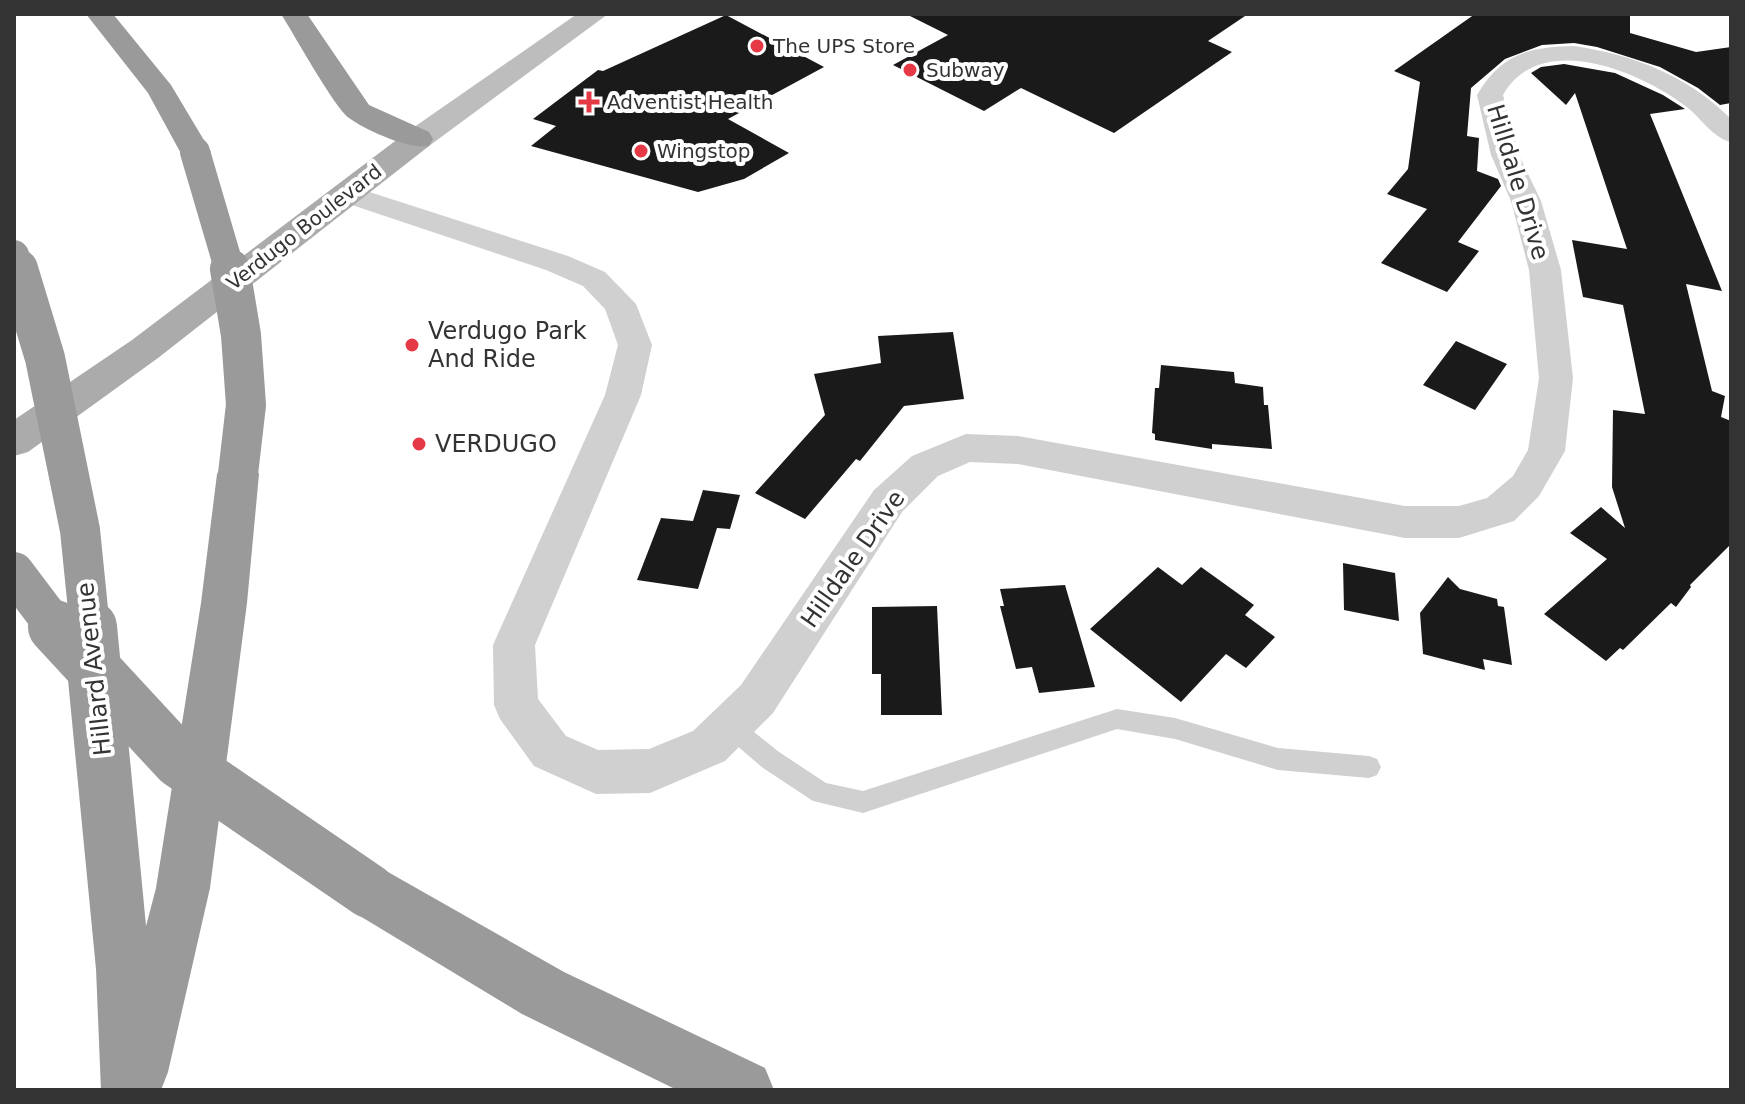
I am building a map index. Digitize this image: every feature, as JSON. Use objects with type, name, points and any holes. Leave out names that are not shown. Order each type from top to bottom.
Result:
[{"type":"highway","points":[[99,14],[161,91],[195,152],[227,253],[241,335],[246,405],[224,603],[183,888],[130,1090]]},
{"type":"highway","points":[[294,14],[358,111],[418,139]]},
{"type":"highway","name":"Hillard Avenue","points":[[14,255],[45,358],[80,530],[123,968],[130,1090]]},
{"type":"highway","points":[[14,572],[50,621],[179,761],[369,891],[543,993],[743,1090]]},
{"type":"main road","name":"Verdugo Boulevard","points":[[14,441],[145,349],[418,139],[595,14]]},
{"type":"street","name":"Hilldale Drive","points":[[347,194],[557,263],[594,279],[620,304],[635,345],[623,395],[514,645],[516,705],[550,751],[596,772],[650,771],[709,746],[757,699],[888,501],[925,466],[966,448],[1018,450],[1405,522],[1459,522],[1500,510],[1526,486],[1546,451],[1556,378],[1545,270],[1526,201],[1505,155],[1490,95],[1504,73],[1532,59],[1587,55],[1624,62],[1660,77],[1696,100],[1731,134]]},
{"type":"lane","points":[[730,726],[771,760],[821,793],[863,802],[1117,719],[1150,720],[1263,756],[1309,765],[1369,767]]},
{"type":"building","points":[[906,14],[1248,14],[1208,41],[1232,52],[1114,133],[1021,88],[984,111],[893,65],[948,35]]},
{"type":"building","points":[[1475,14],[1630,14],[1630,33],[1696,52],[1731,47],[1731,103],[1720,105],[1698,88],[1660,67],[1597,47],[1574,43],[1542,45],[1505,59],[1471,88],[1467,136],[1479,138],[1477,171],[1498,179],[1501,186],[1458,242],[1479,251],[1447,292],[1381,263],[1427,209],[1387,194],[1408,169],[1420,82],[1394,71]]},
{"type":"building","points":[[726,15],[824,67],[728,119],[789,153],[744,179],[698,192],[531,146],[556,126],[533,119],[598,70],[603,71]]},
{"type":"building","points":[[1564,64],[1615,73],[1685,109],[1650,114],[1722,291],[1686,284],[1712,391],[1725,396],[1721,417],[1731,421],[1731,544],[1690,585],[1676,607],[1671,603],[1623,650],[1620,648],[1606,661],[1544,614],[1607,559],[1570,533],[1601,507],[1625,528],[1612,487],[1613,410],[1645,414],[1623,305],[1583,297],[1572,240],[1627,249],[1575,93],[1566,105],[1531,73],[1541,67]]},
{"type":"building","points":[[953,332],[964,399],[904,406],[860,461],[856,459],[805,519],[755,493],[825,415],[814,374],[881,363],[878,336]]},
{"type":"building","points":[[1456,341],[1507,364],[1475,410],[1423,385]]},
{"type":"building","points":[[1161,365],[1234,372],[1235,383],[1263,387],[1272,449],[1212,444],[1212,449],[1155,440],[1152,433],[1155,388],[1159,388]]},
{"type":"building","points":[[703,490],[740,495],[730,529],[717,528],[698,589],[637,580],[661,518],[693,521]]},
{"type":"building","points":[[1343,563],[1395,573],[1399,621],[1344,610]]},
{"type":"building","points":[[1158,567],[1182,585],[1201,567],[1254,605],[1245,615],[1275,637],[1246,668],[1226,654],[1181,702],[1090,629]]},
{"type":"building","points":[[1448,577],[1460,589],[1497,599],[1498,606],[1504,607],[1512,665],[1483,659],[1485,670],[1423,654],[1420,613]]},
{"type":"building","points":[[1065,585],[1095,687],[1039,693],[1032,667],[1016,669],[1000,606],[1004,606],[1000,589]]},
{"type":"building","points":[[937,606],[942,715],[881,715],[881,674],[872,674],[872,607]]},
{"type":"place","name":"The UPS Store","points":[[757,46]]},
{"type":"place","name":"Subway","points":[[910,70]]},
{"type":"place","name":"Adventist Health","points":[[589,102]]},
{"type":"place","name":"Wingstop","points":[[641,151]]},
{"type":"place","name":"Verdugo Park And Ride","points":[[412,345]]},
{"type":"place","name":"VERDUGO","points":[[419,444]]}]
